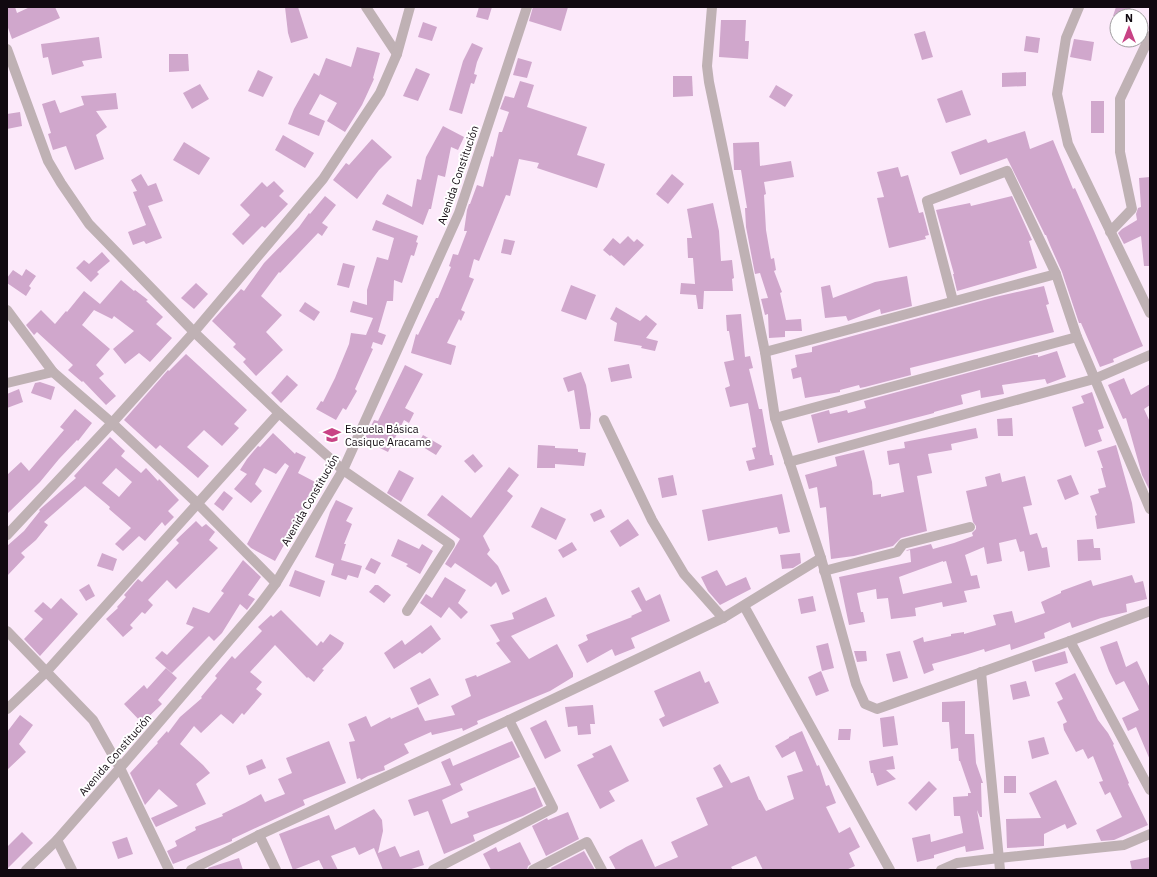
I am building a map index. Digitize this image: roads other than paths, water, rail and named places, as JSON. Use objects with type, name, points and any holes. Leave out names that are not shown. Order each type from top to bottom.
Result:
[{"type":"street","points":[[366,7],[397,54]]},
{"type":"street","points":[[7,535],[112,423],[194,332],[323,179],[380,94],[397,54],[410,7]]},
{"type":"street","name":"Avenida Constitución","points":[[26,870],[57,840],[258,607],[276,583],[343,470],[459,213],[527,7]]},
{"type":"street","points":[[712,7],[707,66],[709,82],[765,352],[775,418],[821,558],[856,684],[865,704],[876,708],[1070,641],[1150,611]]},
{"type":"street","points":[[1079,7],[1066,38],[1057,94],[1068,144],[1150,313]]},
{"type":"street","points":[[1110,232],[1132,208],[1120,152],[1120,99],[1150,36]]},
{"type":"street","points":[[7,49],[48,161],[88,224],[194,332],[279,413],[343,470],[450,544],[408,612]]},
{"type":"street","points":[[953,301],[927,202],[1007,171],[1056,274],[1077,337],[1150,509]]},
{"type":"street","points":[[765,352],[1056,274]]},
{"type":"street","points":[[7,310],[53,372],[112,423],[198,504],[276,583]]},
{"type":"street","points":[[775,418],[1077,337]]},
{"type":"street","points":[[789,462],[1094,379],[1150,355]]},
{"type":"street","points":[[7,383],[53,372]]},
{"type":"street","points":[[7,709],[47,671],[279,413]]},
{"type":"street","points":[[604,420],[652,520],[684,574],[723,618]]},
{"type":"street","points":[[824,570],[897,552],[903,544],[970,527]]},
{"type":"street","points":[[191,870],[259,836],[509,720],[723,618],[821,558]]},
{"type":"street","points":[[744,606],[890,870]]},
{"type":"street","points":[[7,632],[47,671],[93,720],[120,768],[168,870]]},
{"type":"street","points":[[1070,641],[1150,790]]},
{"type":"street","points":[[981,672],[1000,870]]},
{"type":"street","points":[[433,870],[553,808],[509,720]]},
{"type":"street","points":[[941,870],[957,863],[1124,845],[1150,834]]},
{"type":"street","points":[[259,836],[276,870]]},
{"type":"street","points":[[57,840],[72,870]]},
{"type":"street","points":[[533,870],[587,842],[602,870]]},
{"type":"place","name":"Escuela Básica Casique Aracame","points":[[332,435]]}]
